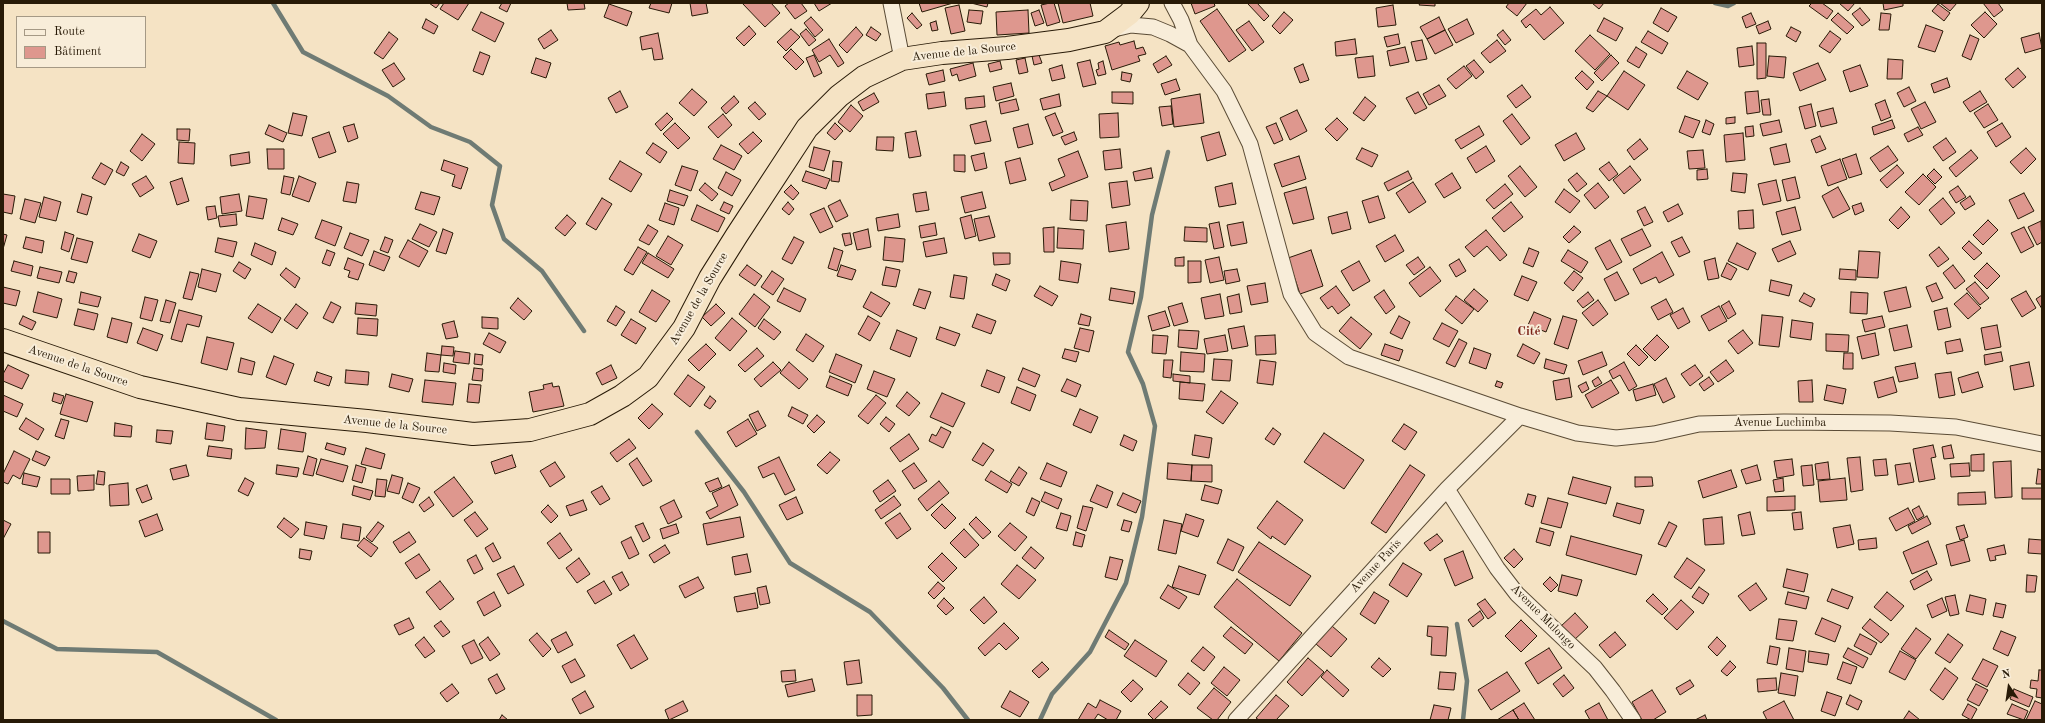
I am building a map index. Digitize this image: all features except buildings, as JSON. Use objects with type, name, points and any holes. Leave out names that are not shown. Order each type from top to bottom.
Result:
[{"type":"highway","name":"Avenue de la Source","points":[[3,340],[140,387],[239,409],[367,421],[473,434],[530,430],[590,414],[622,396],[648,377],[666,355],[684,328],[710,278],[808,128],[840,96],[864,77],[902,59],[942,52],[1007,48],[1069,40],[1105,32],[1129,14],[1138,3]]},
{"type":"street","points":[[890,3],[902,59]]},
{"type":"street","points":[[1172,3],[1181,20],[1190,45]]},
{"type":"street","points":[[1105,32],[1131,24],[1153,27],[1190,45]]},
{"type":"street","name":"Avenue Luchimba","points":[[1190,45],[1224,91],[1250,144],[1291,294],[1315,333],[1348,357],[1520,416],[1577,433],[1616,438],[1654,434],[1699,424],[1784,422],[1890,423],[1956,427],[2042,444]]},
{"type":"street","name":"Avenue Paris","points":[[1236,720],[1447,488],[1520,416]]},
{"type":"street","name":"Avenue Mulongo","points":[[1447,488],[1496,568],[1517,594],[1594,668],[1613,690],[1632,720]]},
{"type":"waterway","points":[[273,3],[303,52],[388,96],[431,127],[470,142],[500,166],[492,205],[504,239],[542,271],[584,331]]},
{"type":"waterway","points":[[1715,3],[1728,6],[1734,3]]},
{"type":"waterway","points":[[1040,720],[1052,694],[1090,652],[1126,583],[1142,517],[1155,426],[1143,384],[1128,352],[1141,297],[1152,215],[1168,152]]},
{"type":"waterway","points":[[697,432],[744,492],[790,563],[870,612],[943,688],[968,720]]},
{"type":"waterway","points":[[3,621],[57,649],[157,652],[276,720]]},
{"type":"waterway","points":[[1457,624],[1467,681],[1463,720]]},
{"type":"district","name":"Cité","points":[[1529,332]]}]
